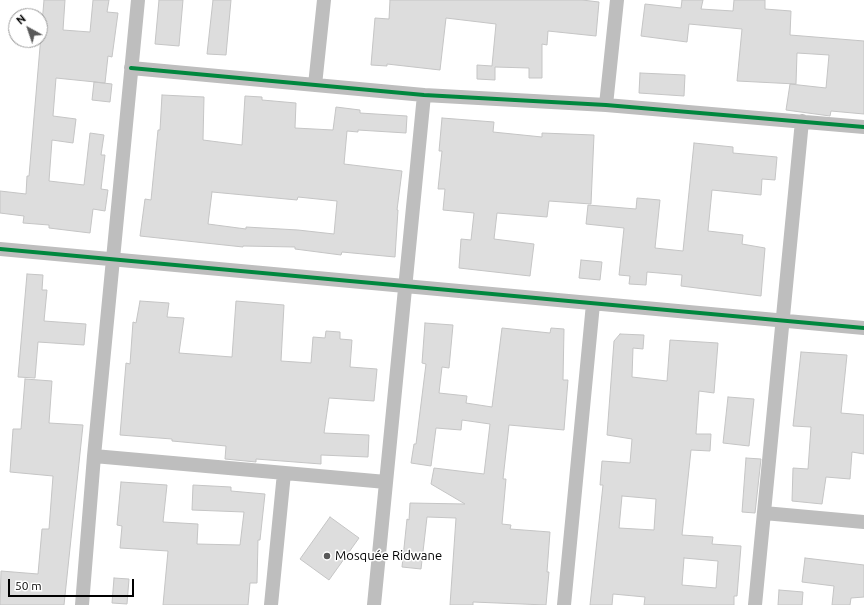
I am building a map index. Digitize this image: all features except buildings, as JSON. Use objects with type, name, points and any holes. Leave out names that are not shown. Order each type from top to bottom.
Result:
[{"type":"street","points":[[82,605],[94,456],[138,0]]},
{"type":"street","points":[[316,85],[324,0]]},
{"type":"street","points":[[606,105],[617,0]]},
{"type":"street","points":[[132,68],[424,95],[606,105],[864,127]]},
{"type":"street","points":[[374,605],[424,95]]},
{"type":"street","points":[[755,605],[802,121]]},
{"type":"street","points":[[0,249],[864,328]]},
{"type":"street","points":[[564,605],[593,304]]},
{"type":"street","points":[[94,456],[386,482]]},
{"type":"street","points":[[271,605],[284,473]]},
{"type":"street","points":[[764,513],[864,522]]},
{"type":"cycle path","points":[[131,68],[424,95],[606,105],[864,127]]},
{"type":"cycle path","points":[[0,249],[864,328]]},
{"type":"place","name":"Mosquée Ridwane","points":[[327,556]]}]
